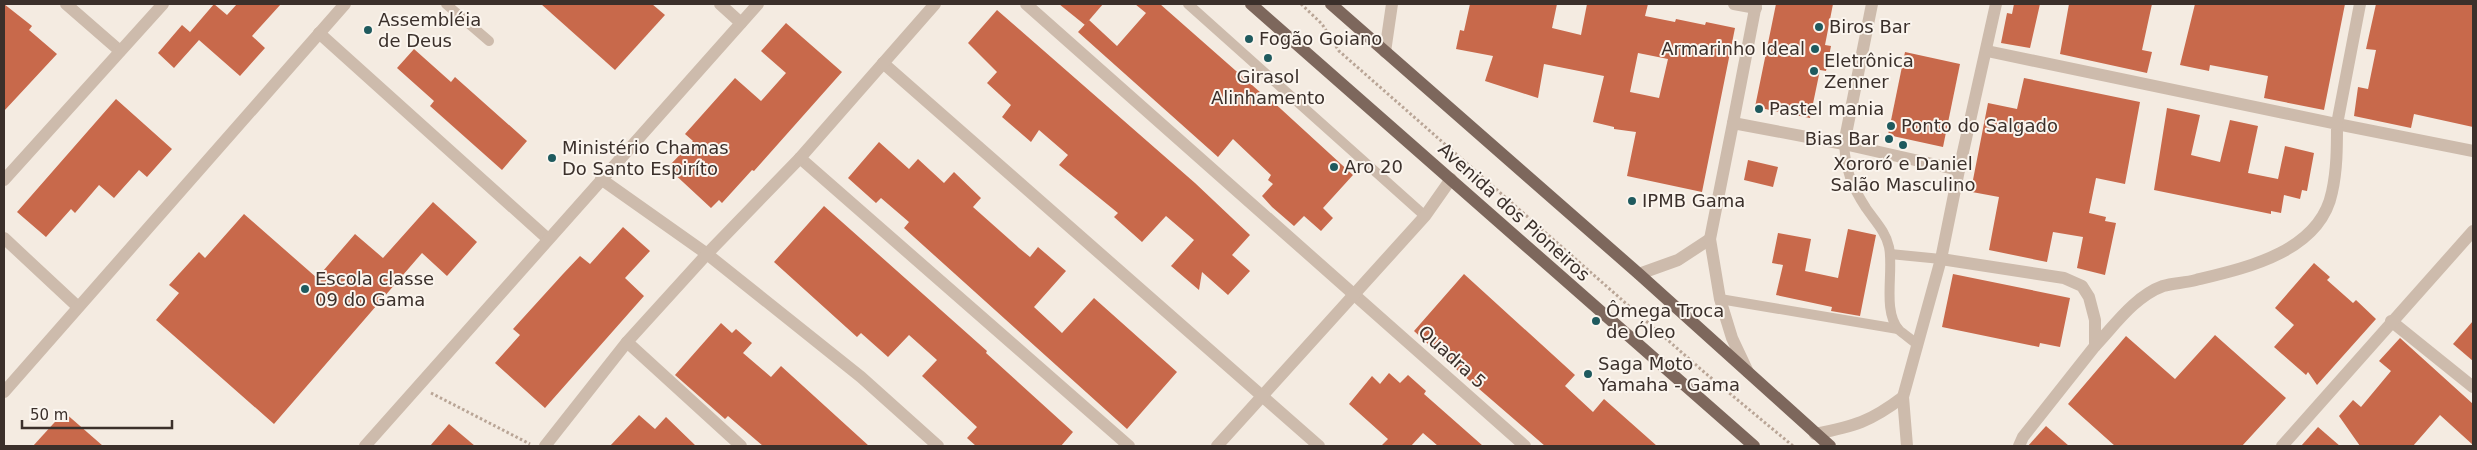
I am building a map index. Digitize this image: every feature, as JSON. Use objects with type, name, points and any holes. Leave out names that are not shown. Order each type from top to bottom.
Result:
[{"type":"main road","name":"Avenida dos Pioneiros","points":[[1251,4],[1754,446]]},
{"type":"main road","name":"Avenida dos Pioneiros","points":[[1331,4],[1639,274],[1750,376],[1830,446]]},
{"type":"street","points":[[66,4],[120,51]]},
{"type":"street","points":[[4,180],[163,4]]},
{"type":"street","points":[[4,392],[345,4]]},
{"type":"street","points":[[720,4],[741,23]]},
{"type":"street","points":[[365,446],[758,4]]},
{"type":"street","points":[[544,446],[627,342],[707,254],[800,158],[935,4]]},
{"type":"street","name":"Quadra 5","points":[[1026,4],[1356,294],[1525,446]]},
{"type":"street","points":[[1385,52],[1392,4]]},
{"type":"street","points":[[1734,4],[1756,6],[1710,239],[1720,299],[1732,338],[1750,376]]},
{"type":"street","points":[[1844,144],[1872,4]]},
{"type":"street","points":[[1907,446],[1903,397],[1941,259],[1987,51],[1995,4]]},
{"type":"street","points":[[2019,446],[2023,437],[2094,346],[2149,293],[2163,286],[2196,280],[2255,263],[2290,249],[2307,237],[2321,218],[2332,194],[2337,158],[2337,124],[2360,4]]},
{"type":"street","points":[[319,33],[548,239]]},
{"type":"street","points":[[1987,51],[2337,124],[2473,150]]},
{"type":"street","points":[[883,63],[1319,446]]},
{"type":"street","points":[[1733,123],[1844,144],[1960,170]]},
{"type":"street","points":[[800,158],[1129,446]]},
{"type":"street","points":[[601,179],[707,254],[861,377],[938,446]]},
{"type":"street","points":[[1218,446],[1425,216],[1451,179]]},
{"type":"street","points":[[2282,446],[2391,320],[2473,231]]},
{"type":"street","points":[[4,238],[78,307]]},
{"type":"street","points":[[1639,274],[1678,260],[1710,239]]},
{"type":"street","points":[[1941,259],[2064,278],[2082,286],[2089,296],[2095,320],[2094,346]]},
{"type":"street","points":[[2391,320],[2473,387]]},
{"type":"street","points":[[627,342],[741,446]]},
{"type":"street","points":[[1815,434],[1852,427],[1879,416],[1903,397]]},
{"type":"lane","points":[[446,4],[489,41]]},
{"type":"lane","points":[[1188,4],[1425,216]]},
{"type":"lane","points":[[1844,144],[1846,168],[1851,182],[1884,232],[1890,254],[1890,304],[1898,329]]},
{"type":"lane","points":[[1890,254],[1941,259]]},
{"type":"lane","points":[[1720,299],[1898,329],[1918,344]]},
{"type":"path","points":[[1301,4],[1322,24],[1339,51],[1704,372],[1794,446]]},
{"type":"path","points":[[418,386],[535,446]]},
{"type":"building","points":[[4,4],[32,26],[29,30],[57,54],[4,111]]},
{"type":"building","points":[[214,4],[227,15],[237,4],[281,4],[252,36],[265,48],[240,76],[199,40],[174,68],[158,53],[182,25],[190,32]]},
{"type":"building","points":[[541,4],[652,4],[665,15],[615,70]]},
{"type":"building","points":[[1059,4],[1103,4],[1085,25]]},
{"type":"building","points":[[1135,4],[1160,4],[1270,99],[1353,175],[1323,208],[1333,218],[1321,231],[1304,216],[1294,226],[1272,207],[1262,196],[1273,184],[1268,180],[1271,175],[1233,139],[1218,157],[1078,32],[1089,20],[1117,46],[1146,13]]},
{"type":"building","points":[[1470,4],[1557,4],[1552,28],[1581,35],[1587,4],[1648,4],[1645,16],[1675,22],[1676,19],[1705,25],[1706,22],[1735,28],[1702,192],[1627,176],[1636,132],[1614,129],[1614,127],[1593,122],[1604,76],[1544,64],[1538,98],[1485,81],[1493,56],[1456,49],[1460,30],[1464,31]],"holes":[[[1638,53],[1668,59],[1659,98],[1630,92]]]},
{"type":"building","points":[[1776,4],[1833,4],[1825,45],[1831,46],[1826,71],[1820,70],[1810,118],[1755,107]]},
{"type":"building","points":[[2014,4],[2040,4],[2030,48],[2001,43],[2007,13],[2012,14]]},
{"type":"building","points":[[2069,4],[2152,4],[2142,50],[2152,52],[2147,73],[2060,54]]},
{"type":"building","points":[[2195,4],[2345,4],[2324,110],[2264,98],[2268,76],[2210,65],[2209,71],[2180,65]]},
{"type":"building","points":[[2376,4],[2473,4],[2473,127],[2414,114],[2411,128],[2354,116],[2358,87],[2368,89],[2376,50],[2366,49]]},
{"type":"building","points":[[997,10],[1195,183],[1250,235],[1232,255],[1250,271],[1228,295],[1202,272],[1199,290],[1171,266],[1194,240],[1166,216],[1142,242],[1114,217],[1118,213],[1059,165],[1068,155],[1039,130],[1031,142],[1002,117],[1011,105],[987,83],[997,72],[968,43]]},
{"type":"building","points":[[786,23],[842,72],[754,171],[752,170],[722,203],[719,200],[711,208],[670,170],[673,167],[670,165],[693,141],[685,134],[735,78],[761,101],[786,73],[761,51]]},
{"type":"building","points":[[414,49],[451,82],[455,77],[527,141],[502,170],[430,106],[434,101],[397,68]]},
{"type":"building","points":[[1905,52],[1960,64],[1943,147],[1888,135]]},
{"type":"building","points":[[2024,78],[2140,102],[2125,184],[2096,178],[2089,213],[2106,217],[2105,221],[2116,223],[2105,275],[2077,268],[2083,237],[2053,232],[2047,262],[1989,250],[1999,197],[1972,192],[1971,190],[1988,103],[2017,109]]},
{"type":"building","points":[[116,99],[172,149],[147,177],[139,170],[114,198],[99,185],[75,213],[71,209],[46,237],[17,212]]},
{"type":"building","points":[[2167,108],[2200,115],[2191,155],[2220,162],[2230,120],[2258,126],[2248,173],[2278,179],[2285,146],[2314,153],[2307,191],[2302,190],[2300,199],[2284,195],[2281,213],[2271,211],[2271,214],[2154,190]]},
{"type":"building","points":[[879,142],[909,169],[918,159],[944,183],[954,172],[981,198],[973,207],[1019,248],[1030,257],[1038,247],[1066,271],[1034,307],[1062,333],[1094,298],[1177,372],[1127,429],[904,228],[909,222],[881,198],[876,203],[848,178]]},
{"type":"building","points":[[1748,160],[1778,167],[1773,187],[1744,180]]},
{"type":"building","points":[[433,202],[477,242],[447,276],[422,253],[274,424],[156,320],[179,293],[169,285],[199,252],[205,258],[244,214],[317,278],[355,234],[383,258]]},
{"type":"building","points":[[824,206],[987,351],[986,353],[1073,432],[1061,446],[976,446],[967,438],[977,427],[922,376],[937,360],[909,335],[888,357],[861,333],[857,337],[774,262]]},
{"type":"building","points":[[623,227],[650,251],[625,278],[644,296],[545,408],[495,363],[520,335],[513,329],[563,274],[580,256],[590,264]]},
{"type":"building","points":[[1848,229],[1876,235],[1860,316],[1831,311],[1832,307],[1776,295],[1783,265],[1772,263],[1778,233],[1811,239],[1805,271],[1838,278]]},
{"type":"building","points":[[2314,263],[2330,277],[2327,280],[2353,303],[2356,300],[2376,319],[2317,385],[2308,372],[2306,375],[2274,347],[2294,325],[2275,308]]},
{"type":"building","points":[[1464,274],[1575,375],[1565,386],[1593,412],[1604,399],[1657,446],[1545,446],[1441,356],[1414,331]]},
{"type":"building","points":[[1953,274],[2070,298],[2060,347],[2040,343],[2039,347],[1942,327]]},
{"type":"building","points":[[2473,321],[2473,361],[2453,344]]},
{"type":"building","points":[[721,323],[732,333],[736,329],[752,343],[743,353],[771,377],[781,366],[869,446],[763,446],[728,416],[725,419],[675,375]]},
{"type":"building","points":[[2215,335],[2286,398],[2242,446],[2115,446],[2068,404],[2126,336],[2175,379]]},
{"type":"building","points":[[2400,338],[2473,404],[2473,445],[2440,415],[2413,446],[2360,446],[2339,416],[2353,400],[2361,407],[2391,371],[2379,361]]},
{"type":"building","points":[[1389,373],[1400,383],[1408,375],[1426,391],[1424,394],[1483,446],[1438,446],[1423,433],[1411,446],[1381,446],[1388,439],[1349,404],[1372,376],[1380,384]]},
{"type":"building","points":[[64,412],[103,446],[33,446]]},
{"type":"building","points":[[639,415],[655,429],[666,417],[696,446],[610,446]]},
{"type":"building","points":[[449,424],[475,446],[430,446]]},
{"type":"building","points":[[2046,426],[2069,446],[2028,446]]},
{"type":"building","points":[[2318,427],[2340,446],[2301,446]]},
{"type":"place","name":"Biros Bar","points":[[1819,27]]},
{"type":"place","name":"Assembléia de Deus","points":[[368,30]]},
{"type":"place","name":"Fogão Goiano","points":[[1249,39]]},
{"type":"place","name":"Armarinho Ideal","points":[[1815,49]]},
{"type":"place","name":"Girasol Alinhamento","points":[[1268,58]]},
{"type":"place","name":"Eletrônica Zenner","points":[[1814,71]]},
{"type":"place","name":"Pastel mania","points":[[1759,109]]},
{"type":"place","name":"Ponto do Salgado","points":[[1891,126]]},
{"type":"place","name":"Bias Bar","points":[[1889,139]]},
{"type":"place","name":"Xororó e Daniel Salão Masculino","points":[[1903,145]]},
{"type":"place","name":"Ministério Chamas Do Santo Espiríto","points":[[552,158]]},
{"type":"place","name":"Aro 20","points":[[1334,167]]},
{"type":"place","name":"IPMB Gama","points":[[1632,201]]},
{"type":"place","name":"Escola classe 09 do Gama","points":[[305,289]]},
{"type":"place","name":"Ômega Troca de Óleo","points":[[1596,321]]},
{"type":"place","name":"Saga Moto Yamaha - Gama","points":[[1588,374]]}]
